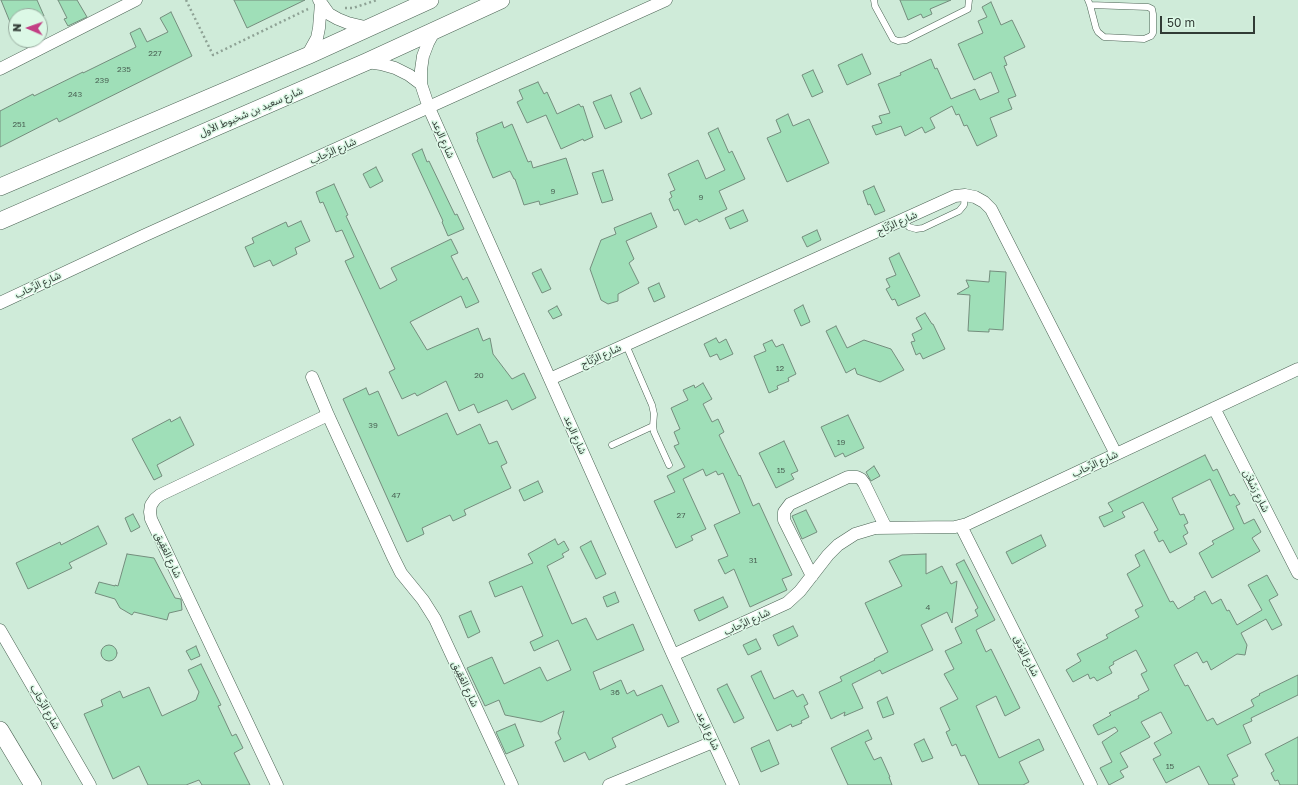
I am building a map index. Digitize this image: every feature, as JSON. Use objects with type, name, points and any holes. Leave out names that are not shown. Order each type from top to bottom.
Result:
[{"type":"main road","points":[[0,187],[307,56],[430,0]]},
{"type":"main road","name":"شارع سعيد بن شخبوط الأول","points":[[0,221],[366,62],[501,0]]},
{"type":"main road","points":[[0,730],[33,785]]},
{"type":"street","points":[[0,69],[136,0]]},
{"type":"street","name":"شارع الرِّحاب","points":[[0,303],[143,236],[666,0]]},
{"type":"street","points":[[320,2],[329,14],[338,19],[369,28]]},
{"type":"street","points":[[307,56],[315,42],[320,28],[320,2]]},
{"type":"street","name":"شارع الرعد","points":[[435,30],[423,56],[421,70],[421,84],[429,108],[732,785]]},
{"type":"street","points":[[366,62],[395,68],[409,75],[421,84]]},
{"type":"street","name":"شارع الرِّتَاج","points":[[550,379],[955,196],[965,195],[975,197],[984,202],[991,209],[1116,454]]},
{"type":"street","name":"شارع الرِّحاب","points":[[673,655],[787,603],[794,598],[828,555],[846,539],[855,534],[865,530],[886,528],[961,526],[1298,369]]},
{"type":"street","name":"شارع العَقِيق","points":[[312,377],[401,573],[423,600],[435,619],[512,785]]},
{"type":"street","name":"شارع رَسْلاَن","points":[[1214,408],[1298,573]]},
{"type":"street","name":"شارع العَقِيق","points":[[277,785],[151,519],[150,512],[151,505],[160,495],[328,414]]},
{"type":"street","points":[[812,576],[784,520],[784,512],[790,504],[848,477],[856,477],[861,479],[864,483],[886,528]]},
{"type":"street","name":"شارع الوَدَق","points":[[961,526],[1091,785]]},
{"type":"street","name":"شارع الرِّحاب","points":[[0,630],[90,785]]},
{"type":"street","points":[[609,785],[713,742]]},
{"type":"lane","points":[[874,0],[875,6],[893,38],[898,41],[906,40],[968,9],[969,0]]},
{"type":"lane","points":[[1089,3],[1148,7],[1152,9],[1154,14],[1153,33],[1151,36],[1144,39],[1104,37],[1098,32],[1089,3]]},
{"type":"lane","points":[[626,345],[652,405],[654,414],[653,426],[669,465]]},
{"type":"lane","points":[[612,445],[653,426]]},
{"type":"path","points":[[186,0],[213,55],[320,2]]},
{"type":"path","points":[[340,7],[353,8],[377,0]]},
{"type":"building","points":[[1,0],[37,0],[40,8],[8,8],[8,17]]},
{"type":"building","points":[[58,0],[77,0],[87,17],[68,26],[64,19],[67,18]]},
{"type":"building","points":[[234,0],[305,0],[247,28]]},
{"type":"building","points":[[900,0],[951,0],[930,9],[932,14],[923,18],[921,14],[908,20]]},
{"type":"building","points":[[991,2],[1001,25],[1012,20],[1025,47],[1004,57],[1007,65],[1004,66],[1016,96],[1008,99],[1012,109],[990,118],[997,136],[977,146],[967,125],[964,126],[959,114],[956,115],[952,106],[930,118],[935,128],[925,133],[922,127],[905,136],[901,126],[876,135],[872,126],[882,123],[879,116],[890,113],[878,84],[901,75],[900,73],[931,59],[935,69],[937,68],[951,99],[975,89],[980,100],[999,92],[991,72],[974,80],[958,44],[983,33],[978,21],[987,17],[982,7]]},
{"type":"building","points":[[171,12],[192,56],[59,122],[57,118],[0,147],[0,111],[33,94],[34,96],[136,47],[130,33],[140,28],[147,42],[168,32],[160,18]]},
{"type":"building","points":[[862,54],[871,74],[847,85],[838,65]]},
{"type":"building","points":[[813,70],[823,92],[812,97],[802,75]]},
{"type":"building","points":[[538,82],[544,94],[547,92],[557,114],[579,104],[581,107],[583,106],[593,137],[584,141],[583,139],[561,149],[546,115],[527,123],[517,102],[523,99],[519,90]]},
{"type":"building","points":[[640,88],[652,114],[641,119],[630,93]]},
{"type":"building","points":[[611,95],[622,122],[605,129],[593,102]]},
{"type":"building","points":[[788,114],[793,126],[809,119],[829,163],[787,182],[767,138],[781,132],[776,120]]},
{"type":"building","points":[[502,122],[504,128],[512,124],[528,162],[531,161],[533,168],[566,158],[578,194],[540,205],[539,201],[524,205],[515,179],[510,171],[493,178],[477,140],[476,133]]},
{"type":"building","points":[[718,128],[729,153],[732,151],[745,179],[719,191],[727,209],[699,222],[697,219],[685,225],[678,209],[674,211],[669,199],[672,197],[670,192],[675,190],[668,174],[698,160],[706,179],[725,170],[708,133]]},
{"type":"building","points":[[422,149],[427,162],[429,161],[455,215],[457,214],[464,229],[448,236],[442,222],[443,221],[412,154]]},
{"type":"building","points":[[376,167],[383,181],[370,188],[363,174]]},
{"type":"building","points":[[603,170],[613,200],[602,203],[592,173]]},
{"type":"building","points":[[334,184],[348,215],[346,216],[380,289],[397,280],[391,268],[451,239],[458,253],[451,256],[463,280],[467,277],[479,302],[466,308],[461,296],[410,322],[427,350],[478,328],[483,341],[490,338],[493,354],[512,379],[524,373],[536,398],[512,410],[507,400],[478,413],[474,404],[459,411],[446,381],[417,396],[415,393],[402,399],[389,372],[395,369],[345,261],[354,257],[342,230],[336,232],[323,202],[320,203],[316,192]]},
{"type":"building","points":[[874,186],[885,211],[875,215],[870,204],[868,205],[863,191]]},
{"type":"building","points":[[743,210],[748,221],[730,229],[725,218]]},
{"type":"building","points":[[651,213],[657,227],[626,241],[634,259],[629,263],[639,283],[618,294],[618,301],[608,304],[601,300],[590,269],[601,240],[616,234],[614,228]]},
{"type":"building","points":[[301,221],[310,241],[295,248],[297,254],[273,266],[270,260],[254,267],[245,247],[254,243],[252,238],[286,222],[288,227]]},
{"type":"building","points":[[817,230],[821,240],[807,247],[802,237]]},
{"type":"building","points":[[899,253],[920,296],[898,306],[895,299],[892,300],[886,289],[890,287],[886,279],[896,275],[889,258]]},
{"type":"building","points":[[541,269],[551,289],[542,293],[532,273]]},
{"type":"building","points":[[990,271],[1006,272],[1003,330],[989,329],[989,332],[968,331],[970,295],[957,294],[969,287],[966,280],[989,282]]},
{"type":"building","points":[[659,283],[665,297],[654,302],[648,288]]},
{"type":"building","points":[[803,305],[810,322],[801,326],[794,310]]},
{"type":"building","points":[[557,306],[562,315],[553,319],[548,311]]},
{"type":"building","points":[[925,313],[933,324],[945,349],[923,359],[920,353],[916,355],[911,342],[915,341],[912,334],[922,329],[916,318]]},
{"type":"building","points":[[836,326],[847,348],[864,340],[891,349],[904,370],[880,382],[857,374],[855,368],[846,373],[826,331]]},
{"type":"building","points":[[716,338],[719,343],[726,339],[733,354],[720,360],[717,354],[710,357],[704,344]]},
{"type":"building","points":[[772,340],[776,347],[783,344],[796,374],[788,378],[789,381],[777,386],[778,389],[769,393],[754,356],[766,351],[763,344]]},
{"type":"building","points":[[703,383],[712,399],[703,404],[712,422],[718,419],[724,432],[719,435],[739,476],[740,475],[753,506],[759,503],[792,575],[782,579],[787,590],[750,607],[734,569],[725,574],[718,560],[728,556],[714,525],[740,513],[723,473],[718,475],[716,471],[706,476],[703,469],[683,479],[706,529],[691,536],[693,540],[676,548],[654,501],[675,492],[667,476],[685,467],[674,446],[679,444],[674,432],[680,429],[671,408],[688,400],[683,390],[694,385],[695,388]]},
{"type":"building","points":[[366,388],[369,395],[378,391],[398,436],[447,413],[457,435],[480,424],[489,444],[497,441],[507,463],[501,466],[511,488],[464,510],[466,515],[453,521],[450,515],[422,528],[424,534],[407,542],[343,399]]},
{"type":"building","points":[[848,415],[864,448],[845,457],[843,453],[835,457],[821,427]]},
{"type":"building","points":[[180,417],[194,445],[157,465],[162,476],[154,480],[132,439],[170,419],[171,422]]},
{"type":"building","points":[[784,441],[798,471],[791,474],[794,479],[776,488],[759,453]]},
{"type":"building","points":[[1205,455],[1213,471],[1217,469],[1230,496],[1234,494],[1240,504],[1236,506],[1244,524],[1254,519],[1261,532],[1252,538],[1260,551],[1212,578],[1199,553],[1214,544],[1212,541],[1234,529],[1210,479],[1172,498],[1180,515],[1184,514],[1188,523],[1184,525],[1188,533],[1183,536],[1187,544],[1170,553],[1163,540],[1159,542],[1154,532],[1158,530],[1143,502],[1122,512],[1125,517],[1104,527],[1099,517],[1113,511],[1108,503]]},
{"type":"building","points":[[874,466],[880,476],[871,481],[866,472]]},
{"type":"building","points":[[538,481],[543,492],[524,501],[519,490]]},
{"type":"building","points":[[806,510],[817,532],[802,539],[792,516]]},
{"type":"building","points":[[133,514],[140,527],[131,532],[125,518]]},
{"type":"building","points":[[98,526],[107,544],[69,563],[72,568],[28,589],[16,563],[60,542],[61,545]]},
{"type":"building","points":[[1041,535],[1046,546],[1012,564],[1006,552]]},
{"type":"building","points":[[555,539],[558,545],[564,541],[569,550],[562,554],[564,557],[547,566],[572,624],[586,618],[597,640],[633,624],[644,650],[593,672],[600,690],[621,680],[627,694],[634,690],[637,696],[662,685],[679,722],[668,727],[662,714],[612,738],[616,747],[589,760],[585,752],[564,762],[555,742],[561,739],[558,733],[564,711],[541,722],[505,715],[499,700],[485,706],[467,668],[492,657],[504,684],[540,667],[547,681],[571,670],[558,640],[534,651],[530,642],[543,636],[522,586],[495,597],[489,582],[533,563],[528,554]]},
{"type":"building","points":[[591,541],[606,574],[596,579],[580,547]]},
{"type":"building","points":[[1144,550],[1170,602],[1173,601],[1178,609],[1205,591],[1212,604],[1221,599],[1237,625],[1262,610],[1248,585],[1267,575],[1278,595],[1269,600],[1282,625],[1272,630],[1266,619],[1241,633],[1247,645],[1245,655],[1237,654],[1211,670],[1207,661],[1203,663],[1197,652],[1174,665],[1185,686],[1188,685],[1207,721],[1213,718],[1217,725],[1254,706],[1251,700],[1260,695],[1259,694],[1298,675],[1298,695],[1251,718],[1252,721],[1243,725],[1251,743],[1227,755],[1238,776],[1232,779],[1235,785],[1209,785],[1199,766],[1166,783],[1153,759],[1161,755],[1154,743],[1172,733],[1161,712],[1141,722],[1150,737],[1120,753],[1128,767],[1120,771],[1124,777],[1109,785],[1100,768],[1112,762],[1102,742],[1118,731],[1115,727],[1098,735],[1093,725],[1111,715],[1109,713],[1139,698],[1138,696],[1149,690],[1141,674],[1147,671],[1136,650],[1113,662],[1114,664],[1109,667],[1112,673],[1097,681],[1094,677],[1090,679],[1088,674],[1073,682],[1066,670],[1081,661],[1077,654],[1108,638],[1106,635],[1139,617],[1135,610],[1143,606],[1127,574],[1140,566],[1135,555]]},
{"type":"building","points":[[127,554],[154,558],[175,598],[181,599],[182,610],[169,613],[167,620],[134,612],[132,615],[120,608],[115,599],[95,593],[99,582],[118,586]]},
{"type":"building","points":[[926,554],[926,574],[942,566],[951,584],[957,581],[952,623],[947,612],[921,625],[933,650],[882,674],[880,670],[852,684],[863,708],[844,716],[845,712],[831,719],[819,692],[842,681],[840,677],[888,652],[865,603],[902,586],[889,561],[902,555]]},
{"type":"building","points":[[964,560],[995,620],[976,630],[986,652],[991,649],[1020,708],[1005,716],[996,696],[976,706],[999,758],[1039,739],[1044,750],[1019,762],[1029,782],[1023,785],[979,785],[965,755],[961,756],[956,744],[952,746],[946,732],[950,730],[940,708],[958,699],[944,674],[954,669],[945,651],[962,643],[955,628],[978,616],[975,610],[978,608],[956,564]]},
{"type":"building","points":[[615,592],[619,602],[607,607],[603,597]]},
{"type":"building","points":[[723,597],[728,607],[699,621],[694,610]]},
{"type":"building","points":[[471,611],[480,632],[468,638],[459,616]]},
{"type":"building","points":[[793,626],[798,636],[778,646],[773,635]]},
{"type":"building","points":[[756,639],[761,649],[748,655],[743,645]]},
{"type":"building","points":[[109,645],[115,647],[117,653],[115,659],[109,661],[103,659],[101,653],[103,647]]},
{"type":"building","points":[[196,646],[200,656],[191,660],[186,651]]},
{"type":"building","points":[[201,664],[221,705],[218,706],[232,736],[236,734],[243,748],[234,753],[250,785],[202,785],[199,780],[186,785],[148,785],[139,766],[113,779],[84,714],[103,706],[101,700],[120,691],[123,698],[149,687],[162,716],[196,700],[199,692],[188,670]]},
{"type":"building","points":[[761,671],[774,699],[793,690],[797,697],[803,694],[808,704],[804,706],[809,717],[801,721],[802,723],[792,727],[791,724],[777,731],[751,676]]},
{"type":"building","points":[[727,684],[744,718],[734,723],[717,689]]},
{"type":"building","points":[[887,697],[894,714],[883,718],[877,702]]},
{"type":"building","points":[[515,724],[524,746],[506,754],[496,732]]},
{"type":"building","points":[[868,730],[872,739],[865,742],[874,760],[881,757],[892,785],[848,785],[831,748]]},
{"type":"building","points":[[1298,737],[1298,785],[1280,785],[1278,780],[1275,781],[1271,773],[1274,771],[1265,754]]},
{"type":"building","points":[[924,739],[933,758],[922,762],[914,744]]},
{"type":"building","points":[[769,740],[779,764],[761,772],[751,748]]}]
